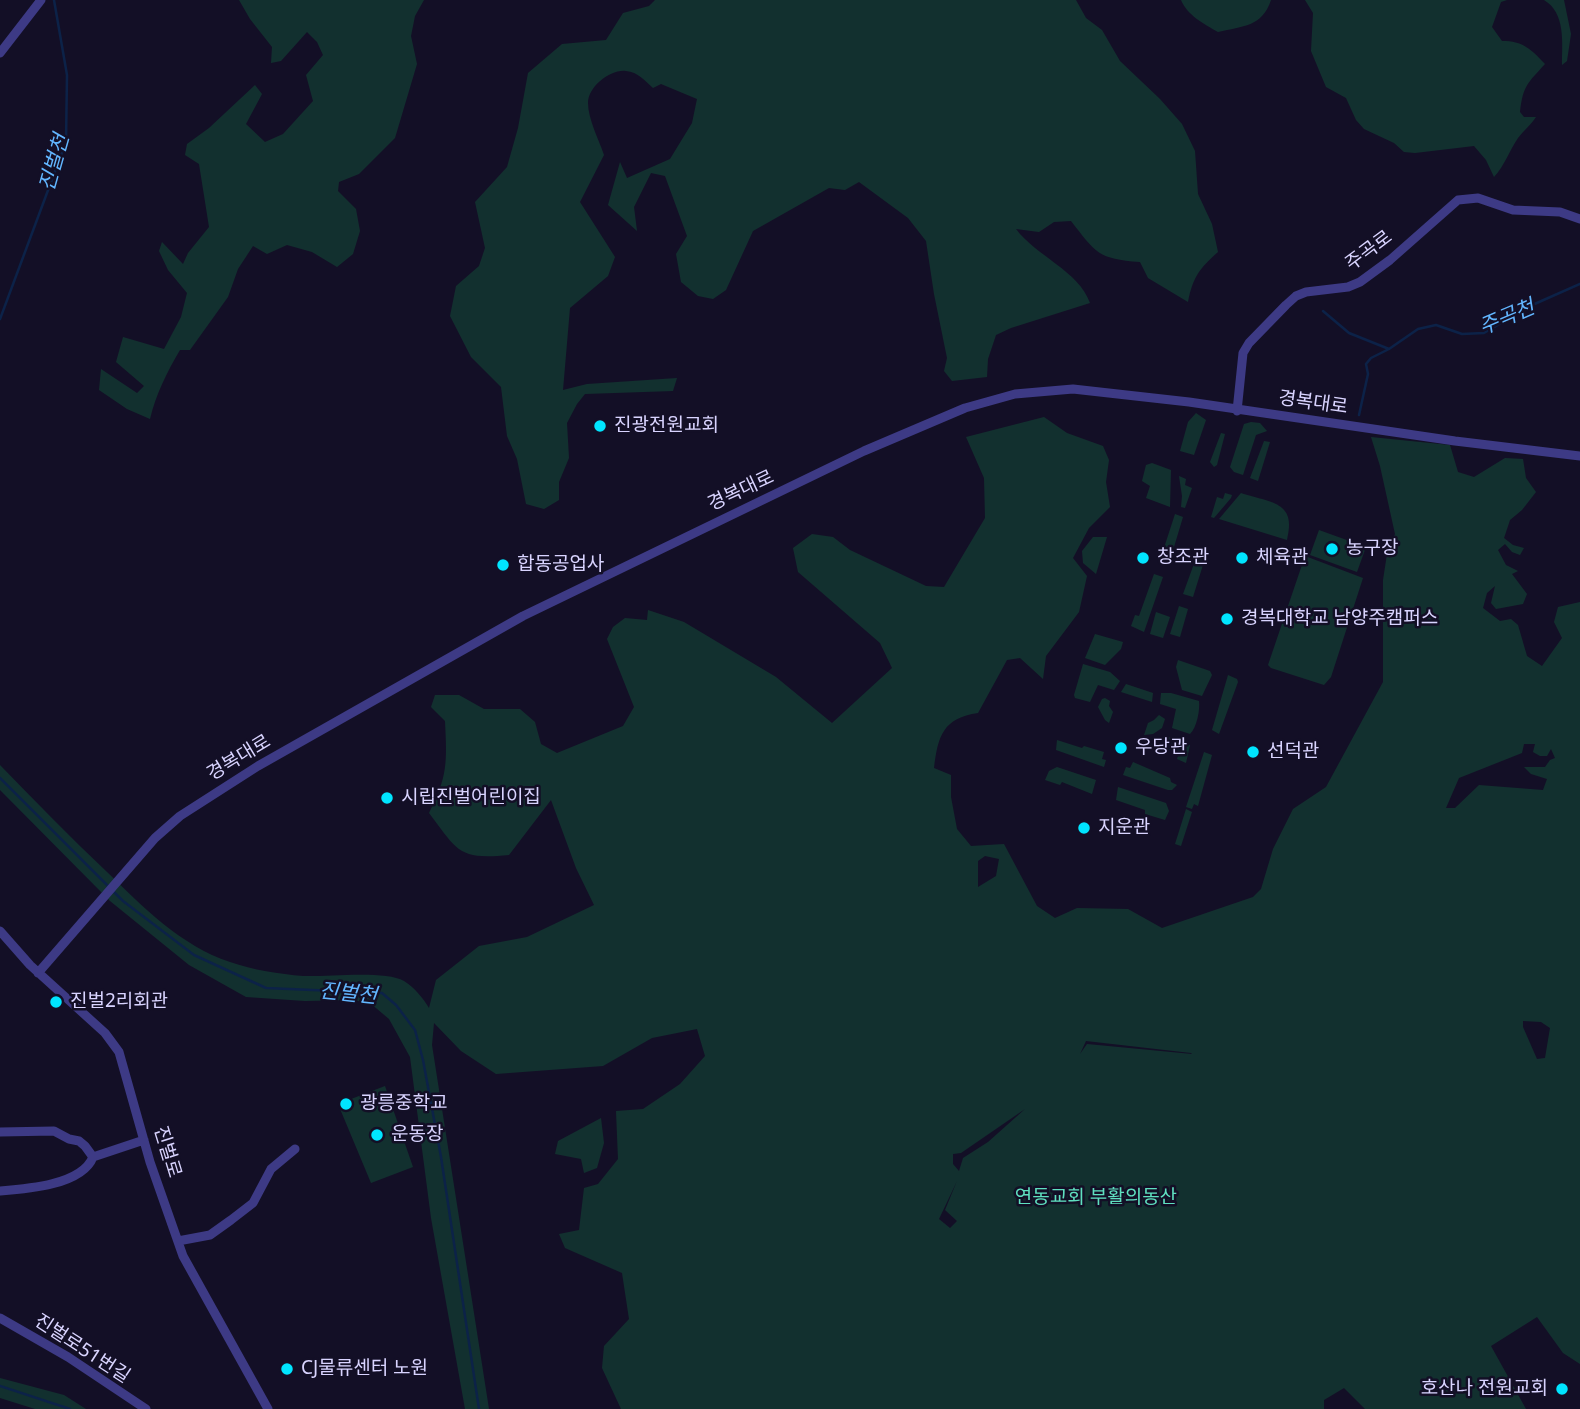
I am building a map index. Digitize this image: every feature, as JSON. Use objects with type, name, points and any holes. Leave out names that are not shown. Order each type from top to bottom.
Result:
[{"type":"street","points":[[0,53],[38,4]]},
{"type":"street","name":"주곡로","points":[[1237,411],[1243,353],[1249,343],[1286,305],[1306,292],[1348,287],[1360,282],[1390,260],[1454,202],[1478,198],[1513,209],[1560,212],[1580,219]]},
{"type":"street","name":"경복대로","points":[[38,973],[161,832],[201,802],[313,733],[523,616],[864,451],[964,408],[1015,394],[1073,389],[1189,402],[1237,411],[1580,456]]},
{"type":"street","name":"진벌로","points":[[0,932],[38,973],[114,1043],[123,1061],[144,1140],[178,1241],[201,1290],[268,1409]]},
{"type":"street","points":[[0,1132],[54,1131],[79,1141],[93,1157]]},
{"type":"street","points":[[93,1157],[144,1140]]},
{"type":"street","points":[[178,1241],[210,1235],[232,1220],[253,1203],[271,1169],[295,1149]]},
{"type":"street","points":[[0,1191],[50,1184],[76,1175],[90,1165],[93,1157]]},
{"type":"street","name":"진벌로51번길","points":[[0,1318],[68,1357],[146,1409]]},
{"type":"green space","points":[[239,0],[424,0],[415,16],[411,36],[417,64],[395,138],[359,174],[339,182],[338,191],[356,209],[360,231],[353,254],[337,267],[312,252],[287,245],[267,254],[253,246],[238,269],[228,297],[190,350],[180,350],[162,383],[150,419],[127,409],[99,390],[101,369],[137,393],[144,386],[116,362],[123,337],[164,349],[181,317],[187,293],[168,270],[159,251],[162,242],[183,264],[188,253],[209,227],[199,164],[185,155],[187,144],[209,128],[255,85],[262,94],[246,124],[265,142],[283,134],[313,101],[306,75],[323,55],[317,42],[307,32],[281,61],[271,63],[272,47]]},
{"type":"green space","points":[[655,0],[1076,0],[1086,18],[1102,30],[1120,61],[1182,124],[1195,151],[1198,194],[1212,224],[1218,252],[1198,274],[1188,302],[1148,278],[1140,262],[1115,259],[1099,252],[1071,221],[1054,222],[1039,232],[1016,229],[1024,239],[1077,282],[1090,303],[996,335],[988,359],[987,377],[952,381],[944,371],[947,358],[926,241],[908,218],[859,182],[845,190],[829,188],[753,231],[726,290],[713,299],[698,296],[681,282],[676,254],[687,236],[665,176],[651,173],[634,207],[637,231],[608,205],[620,162],[627,178],[670,159],[692,123],[697,99],[661,84],[653,88],[634,73],[613,73],[596,85],[589,97],[590,116],[604,155],[580,202],[615,257],[608,276],[570,308],[563,390],[587,384],[677,378],[673,391],[585,394],[567,423],[569,458],[559,482],[559,500],[544,509],[526,504],[517,459],[507,436],[501,387],[471,357],[450,316],[456,286],[479,266],[485,248],[475,202],[507,167],[518,128],[528,73],[562,44],[606,40],[623,13],[649,6]]},
{"type":"green space","points":[[1181,0],[1271,0],[1262,16],[1251,24],[1218,32],[1192,15]]},
{"type":"green space","points":[[1305,0],[1507,0],[1501,2],[1492,27],[1502,41],[1516,42],[1526,47],[1545,64],[1527,85],[1521,103],[1520,112],[1524,117],[1536,117],[1518,138],[1494,177],[1486,160],[1474,146],[1404,152],[1394,143],[1364,129],[1356,120],[1346,98],[1326,87],[1311,51],[1313,13]]},
{"type":"green space","points":[[1544,0],[1564,0],[1571,34],[1567,61],[1562,65],[1559,20]]},
{"type":"green space","points":[[1196,413],[1206,420],[1194,455],[1180,451],[1188,422]]},
{"type":"green space","name":"연동교회 부활의동산","points":[[1044,417],[1067,433],[1103,446],[1109,460],[1106,482],[1110,507],[1089,528],[1073,558],[1087,576],[1079,612],[1046,656],[1043,679],[1020,658],[1007,660],[978,713],[957,719],[944,730],[940,738],[934,768],[951,775],[951,797],[957,829],[971,846],[1004,844],[1037,906],[1055,918],[1077,908],[1128,909],[1162,928],[1253,897],[1261,889],[1273,849],[1293,809],[1326,787],[1383,682],[1383,580],[1387,554],[1395,534],[1371,437],[1450,445],[1458,472],[1474,477],[1505,458],[1523,459],[1526,478],[1536,492],[1510,520],[1504,538],[1513,545],[1524,548],[1520,555],[1512,552],[1505,544],[1498,550],[1506,565],[1518,571],[1512,574],[1527,594],[1523,604],[1496,609],[1491,603],[1495,586],[1487,593],[1483,608],[1500,621],[1511,619],[1518,625],[1527,656],[1542,666],[1562,638],[1554,622],[1558,607],[1580,602],[1580,1364],[1563,1353],[1537,1317],[1491,1346],[1526,1409],[1365,1409],[1344,1388],[1324,1400],[1324,1409],[621,1409],[602,1368],[604,1346],[629,1319],[622,1273],[565,1248],[559,1234],[579,1230],[584,1188],[598,1184],[618,1159],[616,1111],[643,1109],[680,1084],[705,1056],[697,1029],[652,1038],[603,1066],[496,1074],[461,1051],[434,1023],[432,1045],[489,1409],[465,1409],[431,1218],[410,1057],[389,1019],[370,1003],[351,1000],[305,1001],[246,997],[189,965],[110,901],[0,790],[0,765],[148,911],[195,946],[212,955],[248,967],[285,974],[395,978],[412,987],[429,1008],[436,980],[479,946],[527,937],[594,905],[576,868],[551,800],[509,855],[479,856],[461,850],[429,813],[440,789],[445,768],[445,721],[431,707],[435,695],[459,695],[484,709],[520,709],[535,722],[541,744],[557,753],[623,726],[634,707],[607,639],[613,627],[625,618],[647,620],[648,610],[684,622],[776,677],[832,723],[892,668],[880,643],[798,572],[793,548],[812,534],[833,537],[850,550],[926,586],[944,587],[985,518],[984,478],[966,437]],"holes":[[[1524,744],[1535,744],[1533,752],[1540,756],[1547,756],[1551,749],[1555,758],[1545,767],[1524,767],[1531,774],[1547,779],[1543,790],[1479,785],[1455,808],[1446,808],[1459,778],[1522,753]],[[985,856],[999,859],[996,876],[978,887],[978,861]],[[1523,1021],[1541,1022],[1550,1028],[1545,1058],[1537,1059],[1523,1027]],[[1086,1041],[1192,1054],[1087,1044],[1080,1054]],[[1025,1109],[988,1142],[963,1158],[959,1171],[953,1164],[953,1154],[961,1153]],[[957,1181],[945,1210],[957,1221],[950,1228],[939,1219]]]},
{"type":"green space","points":[[1260,423],[1267,431],[1256,435],[1243,475],[1234,472],[1230,467],[1244,424]]},
{"type":"green space","points":[[1221,433],[1225,434],[1217,465],[1214,467],[1210,462]]},
{"type":"green space","points":[[1264,441],[1270,442],[1258,481],[1250,478]]},
{"type":"green space","points":[[1152,463],[1171,470],[1170,507],[1146,498],[1150,486],[1142,481],[1146,465]]},
{"type":"green space","points":[[1179,476],[1186,479],[1185,485],[1192,488],[1185,508],[1181,507]]},
{"type":"green space","points":[[1225,493],[1232,495],[1231,498],[1214,518],[1211,517],[1217,497],[1223,499]]},
{"type":"green space","points":[[1241,493],[1271,502],[1285,511],[1289,527],[1287,540],[1219,519]]},
{"type":"green space","points":[[1175,514],[1183,517],[1171,557],[1162,554]]},
{"type":"green space","name":"농구장","points":[[1319,530],[1366,547],[1357,572],[1310,555]]},
{"type":"green space","points":[[1093,537],[1107,537],[1096,574],[1083,563],[1082,551]]},
{"type":"green space","points":[[1199,550],[1207,552],[1193,597],[1183,594]]},
{"type":"green space","points":[[1305,556],[1363,578],[1331,677],[1324,685],[1268,665]]},
{"type":"green space","points":[[1154,574],[1163,577],[1144,632],[1131,626],[1135,615],[1139,616]]},
{"type":"green space","points":[[1179,606],[1188,609],[1180,637],[1170,634]]},
{"type":"green space","points":[[1156,612],[1170,617],[1163,638],[1150,634]]},
{"type":"green space","points":[[1095,634],[1123,642],[1121,649],[1105,665],[1085,658]]},
{"type":"green space","points":[[1178,660],[1210,671],[1212,675],[1202,696],[1182,690],[1176,667]]},
{"type":"green space","points":[[1083,664],[1110,672],[1120,681],[1114,690],[1098,685],[1090,702],[1075,698]]},
{"type":"green space","points":[[1228,675],[1238,682],[1219,734],[1212,730]]},
{"type":"green space","points":[[1126,684],[1153,693],[1152,702],[1121,692]]},
{"type":"green space","points":[[1161,693],[1199,701],[1198,718],[1190,734],[1172,728],[1176,709],[1160,704]]},
{"type":"green space","points":[[1105,698],[1110,701],[1109,706],[1113,712],[1109,723],[1098,707]]},
{"type":"green space","points":[[1159,715],[1165,719],[1162,728],[1153,734],[1144,735],[1148,723]]},
{"type":"green space","points":[[1166,736],[1190,745],[1186,763],[1177,759],[1179,753],[1162,747],[1160,751],[1141,744]]},
{"type":"green space","points":[[1057,740],[1104,752],[1104,767],[1056,750]]},
{"type":"green space","points":[[1204,752],[1212,755],[1198,806],[1194,804],[1192,809],[1186,807]]},
{"type":"green space","points":[[1133,762],[1170,778],[1171,782],[1177,785],[1168,790],[1123,775],[1126,767],[1130,768]]},
{"type":"green space","points":[[1057,767],[1096,780],[1092,794],[1062,782],[1060,785],[1045,780],[1049,771]]},
{"type":"green space","points":[[1118,787],[1166,803],[1169,811],[1165,820],[1116,800]]},
{"type":"green space","points":[[1186,809],[1192,812],[1181,846],[1175,844]]},
{"type":"green space","name":"운동장","points":[[385,1086],[413,1167],[371,1183],[338,1104]]},
{"type":"green space","points":[[601,1118],[604,1143],[597,1168],[584,1173],[581,1159],[555,1154],[558,1141]]},
{"type":"green space","points":[[0,1378],[64,1395],[86,1409],[35,1409],[0,1398]]},
{"type":"waterway","name":"진벌천","points":[[0,319],[66,142],[67,75],[54,0]]},
{"type":"waterway","name":"주곡천","points":[[1323,311],[1349,333],[1389,349],[1418,329],[1436,325],[1462,334],[1484,333],[1530,306],[1580,284]]},
{"type":"waterway","points":[[1359,415],[1368,374],[1366,364],[1371,358],[1389,349]]},
{"type":"waterway","name":"진벌천","points":[[0,778],[123,901],[194,955],[266,988],[382,993],[396,1005],[415,1030],[441,1157],[479,1409]]},
{"type":"waterway","points":[[0,1386],[70,1409]]},
{"type":"place","name":"진광전원교회","points":[[600,426]]},
{"type":"place","name":"농구장","points":[[1332,549]]},
{"type":"place","name":"창조관","points":[[1143,558]]},
{"type":"place","name":"체육관","points":[[1242,558]]},
{"type":"place","name":"합동공업사","points":[[503,565]]},
{"type":"place","name":"경복대학교 남양주캠퍼스","points":[[1227,619]]},
{"type":"place","name":"우당관","points":[[1121,748]]},
{"type":"place","name":"선덕관","points":[[1253,752]]},
{"type":"place","name":"시립진벌어린이집","points":[[387,798]]},
{"type":"place","name":"지운관","points":[[1084,828]]},
{"type":"place","name":"진벌2리회관","points":[[56,1002]]},
{"type":"place","name":"광릉중학교","points":[[346,1104]]},
{"type":"place","name":"운동장","points":[[377,1135]]},
{"type":"place","name":"CJ물류센터 노원","points":[[287,1369]]},
{"type":"place","name":"호산나 전원교회","points":[[1562,1389]]}]
